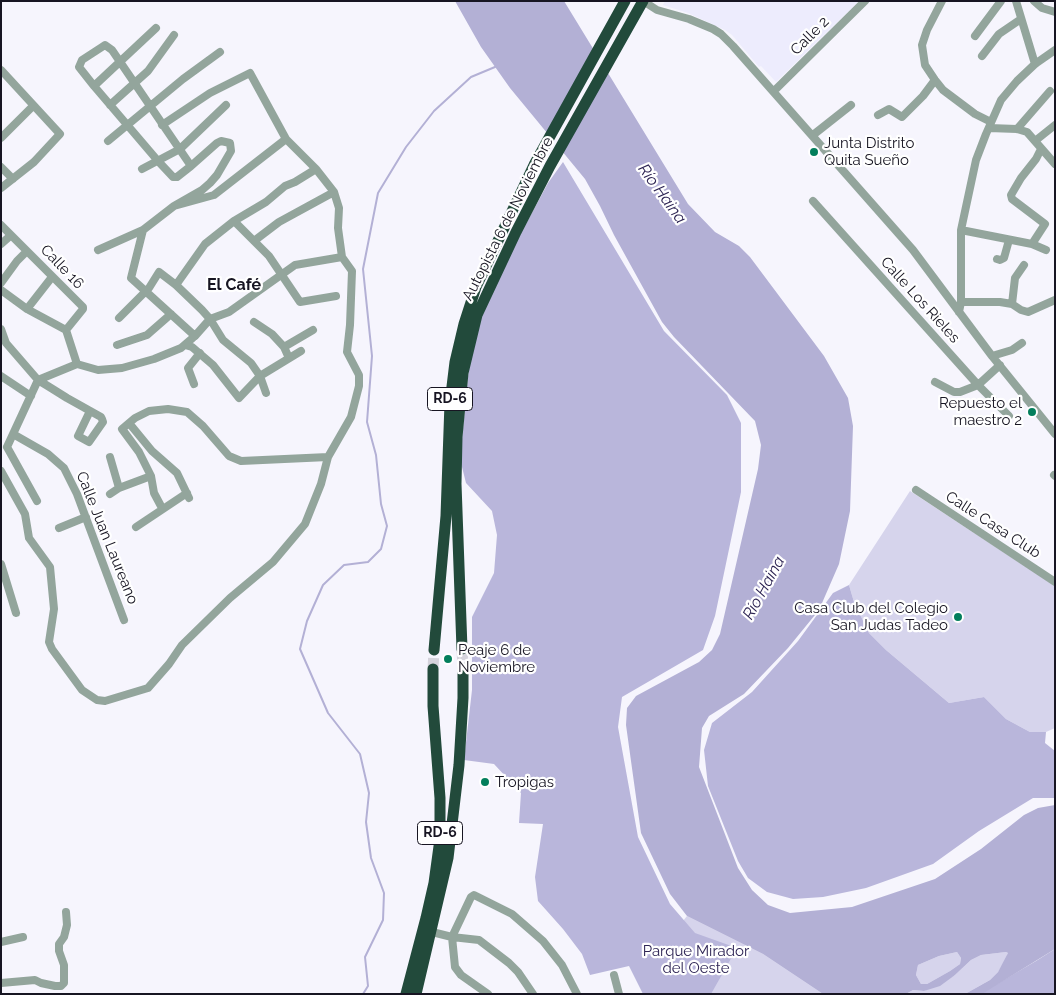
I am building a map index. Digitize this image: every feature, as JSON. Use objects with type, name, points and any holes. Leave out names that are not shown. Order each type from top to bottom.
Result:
[{"type":"highway","name":"Autopista 6 de Noviembre","points":[[434,650],[444,545],[450,403],[454,362],[464,324],[476,287],[534,165],[625,1]]},
{"type":"highway","name":"Autopista 6 de Noviembre","points":[[462,649],[456,484],[457,437],[463,373],[477,315],[550,166],[643,1]]},
{"type":"highway","name":"RD-6","points":[[406,994],[426,918],[438,859],[441,817],[433,706],[433,668]]},
{"type":"highway","name":"RD-6","points":[[416,994],[448,858],[457,776],[463,698],[463,668]]},
{"type":"highway","points":[[439,774],[457,776]]},
{"type":"street","points":[[643,1],[657,10],[689,19],[721,34],[774,91],[913,250],[992,356],[1054,433]]},
{"type":"street","name":"Calle 2","points":[[774,91],[865,1]]},
{"type":"street","points":[[942,1],[922,44],[925,64],[935,80],[955,100],[990,125],[1027,132],[1055,164]]},
{"type":"street","points":[[975,36],[1001,1]]},
{"type":"street","points":[[1016,1],[1035,64]]},
{"type":"street","points":[[1034,1],[1042,8],[1055,12]]},
{"type":"street","points":[[982,56],[1000,34],[1021,19]]},
{"type":"street","points":[[94,86],[121,63],[156,28]]},
{"type":"street","points":[[110,105],[135,84],[157,61],[174,35]]},
{"type":"street","points":[[98,250],[143,230],[174,206],[202,190],[222,167],[232,146],[222,141],[217,143],[191,166],[175,177],[158,161],[94,86],[80,67],[82,60],[105,46],[112,50],[191,166]]},
{"type":"street","points":[[959,312],[961,302],[961,230],[976,160],[1001,100],[1035,64],[1054,51]]},
{"type":"street","points":[[108,141],[183,79],[220,52]]},
{"type":"street","points":[[1,70],[4,80],[60,133],[34,162],[1,188]]},
{"type":"street","points":[[1,471],[25,514],[29,538],[50,566],[54,609],[49,642],[82,690],[97,700],[105,700],[148,688],[169,664],[182,645],[230,598],[273,562],[305,524],[321,484],[328,457],[351,417],[359,386],[359,375],[347,352],[352,271],[342,257],[338,228],[339,208],[334,192],[316,169],[286,138],[250,73],[210,93],[162,125]]},
{"type":"street","points":[[878,114],[888,109],[902,117],[923,96],[935,80]]},
{"type":"street","points":[[1017,129],[1050,90]]},
{"type":"street","points":[[142,169],[180,149],[226,105]]},
{"type":"street","points":[[812,135],[851,105]]},
{"type":"street","points":[[1,138],[33,106]]},
{"type":"street","points":[[1035,141],[1055,125]]},
{"type":"street","points":[[174,206],[214,195],[286,138]]},
{"type":"street","points":[[1032,244],[1045,224],[1010,198],[1021,178],[1036,160],[1041,148]]},
{"type":"street","points":[[1,167],[13,179]]},
{"type":"street","points":[[176,285],[205,244],[234,221],[266,202],[285,186],[316,169]]},
{"type":"street","points":[[254,241],[279,222],[334,192]]},
{"type":"street","name":"Calle Los Rieles","points":[[813,201],[1008,416]]},
{"type":"street","points":[[234,221],[269,256],[300,302],[336,296]]},
{"type":"street","name":"Calle 16","points":[[1,225],[83,308],[66,330]]},
{"type":"street","points":[[143,230],[131,278],[195,336]]},
{"type":"street","points":[[961,230],[1032,244],[1046,250]]},
{"type":"street","points":[[1,244],[9,237]]},
{"type":"street","points":[[997,260],[1004,258],[1009,240]]},
{"type":"street","points":[[1,283],[27,251]]},
{"type":"street","points":[[37,501],[4,448],[13,434],[38,380],[77,364],[98,370],[122,368],[154,359],[185,345],[210,319],[228,312],[282,276],[295,265],[342,257]]},
{"type":"street","points":[[1012,304],[1016,278],[1024,265]]},
{"type":"street","points":[[119,318],[149,288],[159,272],[176,285],[210,319],[223,340],[251,363],[260,376],[266,393]]},
{"type":"street","points":[[27,309],[52,278]]},
{"type":"street","points":[[1,290],[27,309],[66,330],[77,364]]},
{"type":"street","points":[[961,302],[1012,304],[1028,312],[1055,300]]},
{"type":"street","points":[[117,345],[147,335],[171,314]]},
{"type":"street","points":[[254,322],[272,334],[284,347],[289,358]]},
{"type":"street","points":[[1,330],[4,343],[38,380],[90,411]]},
{"type":"street","points":[[284,347],[313,330]]},
{"type":"street","points":[[992,356],[1012,350],[1022,343]]},
{"type":"street","points":[[185,345],[192,347],[213,365],[239,398],[260,376],[301,351]]},
{"type":"street","points":[[194,384],[188,368],[200,353]]},
{"type":"street","points":[[935,382],[954,392],[960,392],[978,385],[1000,366]]},
{"type":"street","points":[[1,376],[31,396]]},
{"type":"street","points":[[162,508],[154,493],[151,476],[140,452],[122,431],[129,423],[149,411],[168,409],[187,412],[203,426],[229,456],[241,461],[328,457]]},
{"type":"street","points":[[129,423],[152,451],[177,472],[188,496],[162,508],[136,527]]},
{"type":"street","name":"Calle Juan Laureano","points":[[13,434],[48,454],[64,468],[77,494],[124,620]]},
{"type":"street","points":[[110,457],[119,488]]},
{"type":"street","points":[[110,494],[119,488],[151,476]]},
{"type":"street","name":"Calle Casa Club","points":[[916,490],[1055,582]]},
{"type":"street","points":[[60,528],[86,517]]},
{"type":"street","points":[[1,564],[5,594],[16,613]]},
{"type":"street","points":[[488,994],[457,971],[452,937],[471,897],[476,896],[512,914],[543,941],[562,965],[577,994]]},
{"type":"street","points":[[1,983],[35,980],[56,986],[61,986],[64,983],[64,965],[59,951],[59,944],[64,937],[66,912]]},
{"type":"street","points":[[432,932],[478,940],[518,972],[533,994]]},
{"type":"street","points":[[1,942],[23,937]]},
{"type":"street","points":[[614,975],[620,994]]},
{"type":"shaded area","points":[[665,1],[859,1],[776,82],[761,66],[759,67],[732,35],[688,13],[663,5]]},
{"type":"green space","points":[[563,162],[664,331],[727,395],[741,423],[741,492],[715,616],[703,650],[622,697],[618,727],[638,837],[670,904],[695,933],[737,948],[711,994],[643,994],[629,966],[590,975],[582,954],[538,901],[535,877],[543,824],[519,823],[521,793],[494,764],[464,760],[472,690],[472,617],[494,573],[497,535],[492,511],[466,483],[460,459],[471,346],[491,289],[548,183]]},
{"type":"green space","name":"Casa Club del Colegio San Judas Tadeo","points":[[910,491],[1055,586],[1055,728],[1046,732],[1030,732],[1006,719],[984,697],[949,703],[886,650],[869,633],[854,602],[849,585]]},
{"type":"green space","points":[[849,585],[854,602],[869,633],[886,650],[949,703],[984,697],[1006,719],[1030,732],[1046,732],[1045,743],[1055,751],[1055,798],[1033,798],[979,831],[933,864],[866,888],[823,897],[793,899],[767,892],[748,878],[738,861],[708,786],[704,750],[712,723],[752,692],[798,641],[833,593]]},
{"type":"green space","name":"Parque Mirador del Oeste","points":[[687,916],[763,954],[823,994],[665,994],[651,960]]},
{"type":"green space","points":[[1055,949],[1055,994],[980,994],[1036,961]]},
{"type":"green space","points":[[957,952],[961,958],[960,964],[927,984],[921,984],[916,975],[918,965],[939,956]]},
{"type":"green space","points":[[1008,953],[1007,958],[998,972],[990,980],[965,994],[906,994],[913,990],[924,991],[955,975],[971,960],[981,955]]},
{"type":"water","name":"Río Haina","points":[[455,1],[564,1],[688,204],[715,232],[739,246],[750,257],[824,356],[848,398],[853,426],[850,511],[839,564],[819,610],[788,648],[744,694],[709,716],[702,728],[699,767],[738,868],[752,890],[768,905],[790,913],[852,907],[935,879],[981,849],[1024,815],[1038,808],[1055,805],[1055,949],[982,994],[965,994],[990,980],[998,972],[1008,953],[981,955],[971,960],[940,986],[924,991],[913,990],[906,994],[823,994],[763,954],[687,916],[670,894],[641,833],[626,725],[627,708],[636,696],[699,662],[712,650],[720,634],[758,469],[761,445],[755,421],[674,337],[662,322],[585,179],[510,88],[481,47]],"holes":[[[957,952],[961,958],[960,964],[927,984],[921,984],[916,975],[918,965],[939,956]]]},
{"type":"pier","points":[[595,47],[609,70],[561,154],[545,136]]},
{"type":"waterway","points":[[363,994],[368,986],[365,957],[383,920],[384,893],[371,858],[366,822],[369,793],[360,754],[328,713],[300,649],[307,621],[323,585],[344,565],[368,562],[381,549],[387,526],[381,504],[376,455],[367,422],[372,356],[363,269],[378,193],[406,147],[434,111],[471,77],[495,67]]},
{"type":"tunnel","points":[[462,649],[463,668]]},
{"type":"tunnel","points":[[433,669],[434,650]]},
{"type":"place","name":"Junta Distrito Quita Sueño","points":[[814,152]]},
{"type":"place","name":"Repuesto el maestro 2","points":[[1032,412]]},
{"type":"place","name":"Casa Club del Colegio San Judas Tadeo","points":[[958,617]]},
{"type":"place","name":"Peaje 6 de Noviembre","points":[[448,659]]},
{"type":"place","name":"Tropigas","points":[[485,782]]},
{"type":"district","name":"El Café","points":[[234,285]]}]
